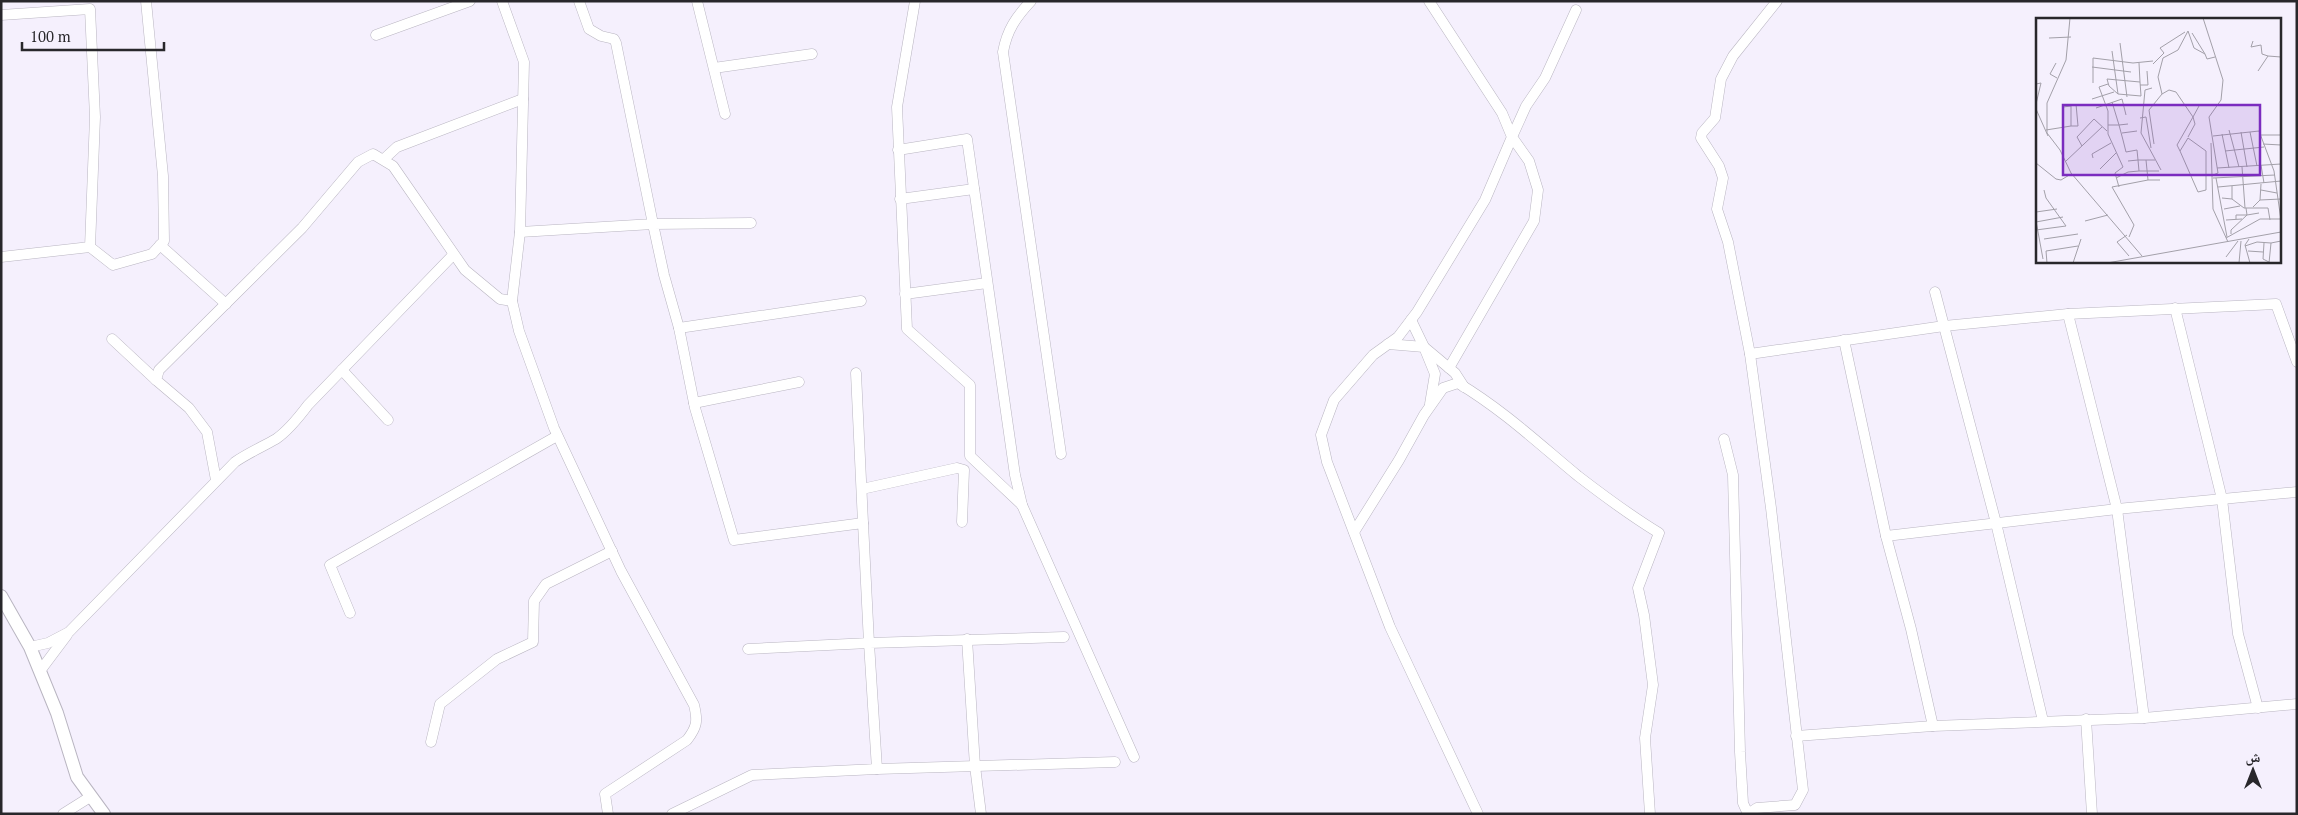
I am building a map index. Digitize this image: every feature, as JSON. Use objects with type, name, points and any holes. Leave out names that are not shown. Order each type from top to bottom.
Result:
[{"type":"street","points":[[1,257],[90,247],[113,265],[152,254],[164,241],[163,176],[146,1]]},
{"type":"street","points":[[376,35],[470,1]]},
{"type":"street","points":[[502,1],[522,52],[525,73],[520,232],[512,301],[519,331],[557,436],[612,551],[694,705],[698,721],[694,731],[686,740],[605,794],[608,814]]},
{"type":"street","points":[[579,1],[589,29],[594,33],[614,39],[616,43],[664,275],[679,328],[694,403],[734,540],[863,523]]},
{"type":"street","points":[[697,1],[725,114]]},
{"type":"street","points":[[915,1],[896,106],[908,329],[970,385],[970,456],[1022,505]]},
{"type":"street","points":[[1032,1],[1015,18],[1009,29],[1003,52],[1061,454]]},
{"type":"street","points":[[1429,1],[1502,113],[1512,137],[1530,161],[1538,190],[1534,221],[1449,368]]},
{"type":"street","points":[[1724,439],[1733,475],[1740,752],[1743,803],[1748,814],[1757,808],[1795,805],[1803,790],[1771,508],[1750,354],[1728,242],[1719,221],[1717,208],[1723,178],[1701,138],[1702,133],[1715,118],[1721,79],[1733,56],[1778,1]]},
{"type":"street","points":[[1,16],[90,8],[95,117],[90,247]]},
{"type":"street","points":[[1478,814],[1390,627],[1327,462],[1321,435],[1334,400],[1374,355],[1398,336],[1485,200],[1526,106],[1545,78],[1576,10]]},
{"type":"street","points":[[714,68],[812,54]]},
{"type":"street","points":[[384,159],[397,146],[524,99]]},
{"type":"street","points":[[898,150],[967,139],[1015,475],[1022,505],[1134,757]]},
{"type":"street","points":[[156,380],[159,370],[302,228],[358,162],[373,154],[393,166],[408,185],[453,255],[480,284],[500,299],[512,301]]},
{"type":"street","points":[[900,199],[974,189]]},
{"type":"street","points":[[520,232],[653,224],[751,223]]},
{"type":"street","points":[[160,245],[226,304]]},
{"type":"street","points":[[40,671],[69,632],[216,480],[234,462],[250,451],[275,439],[294,424],[342,370],[453,255]]},
{"type":"street","points":[[905,294],[988,283]]},
{"type":"street","points":[[1935,292],[1996,523],[2043,722]]},
{"type":"street","points":[[679,328],[861,301]]},
{"type":"street","points":[[1750,354],[1944,326],[2068,314],[2276,304],[2293,343],[2297,362]]},
{"type":"street","points":[[2174,308],[2222,499],[2238,634],[2258,708]]},
{"type":"street","points":[[2068,314],[2117,509],[2144,718]]},
{"type":"street","points":[[1410,320],[1435,374],[1430,407]]},
{"type":"street","points":[[112,339],[189,408],[200,421],[207,432],[216,480]]},
{"type":"street","points":[[1844,340],[1886,536],[1911,629],[1933,726]]},
{"type":"street","points":[[1388,344],[1424,347],[1455,373],[1464,387]]},
{"type":"street","points":[[342,370],[388,420]]},
{"type":"street","points":[[856,373],[877,769]]},
{"type":"street","points":[[694,403],[799,382]]},
{"type":"street","points":[[1354,532],[1443,388],[1458,383],[1492,404],[1579,477],[1629,514],[1659,533],[1638,588],[1644,615],[1652,685],[1645,738],[1650,814]]},
{"type":"street","points":[[350,614],[330,565],[557,436]]},
{"type":"street","points":[[862,489],[957,468],[964,470],[962,522]]},
{"type":"street","points":[[1886,536],[2117,509],[2297,492]]},
{"type":"street","points":[[430,742],[440,704],[497,660],[533,642],[534,601],[546,584],[612,551]]},
{"type":"street","points":[[1,596],[30,647],[40,671],[57,713],[71,765],[90,797],[104,814]]},
{"type":"street","points":[[30,647],[48,643],[69,632]]},
{"type":"street","points":[[748,650],[869,643],[1064,637]]},
{"type":"street","points":[[967,639],[975,766],[981,814]]},
{"type":"street","points":[[1796,736],[1933,726],[2144,718],[2297,704]]},
{"type":"street","points":[[2086,719],[2092,814]]},
{"type":"street","points":[[672,814],[752,775],[877,769],[1115,762]]},
{"type":"street","points":[[64,814],[90,797]]}]
